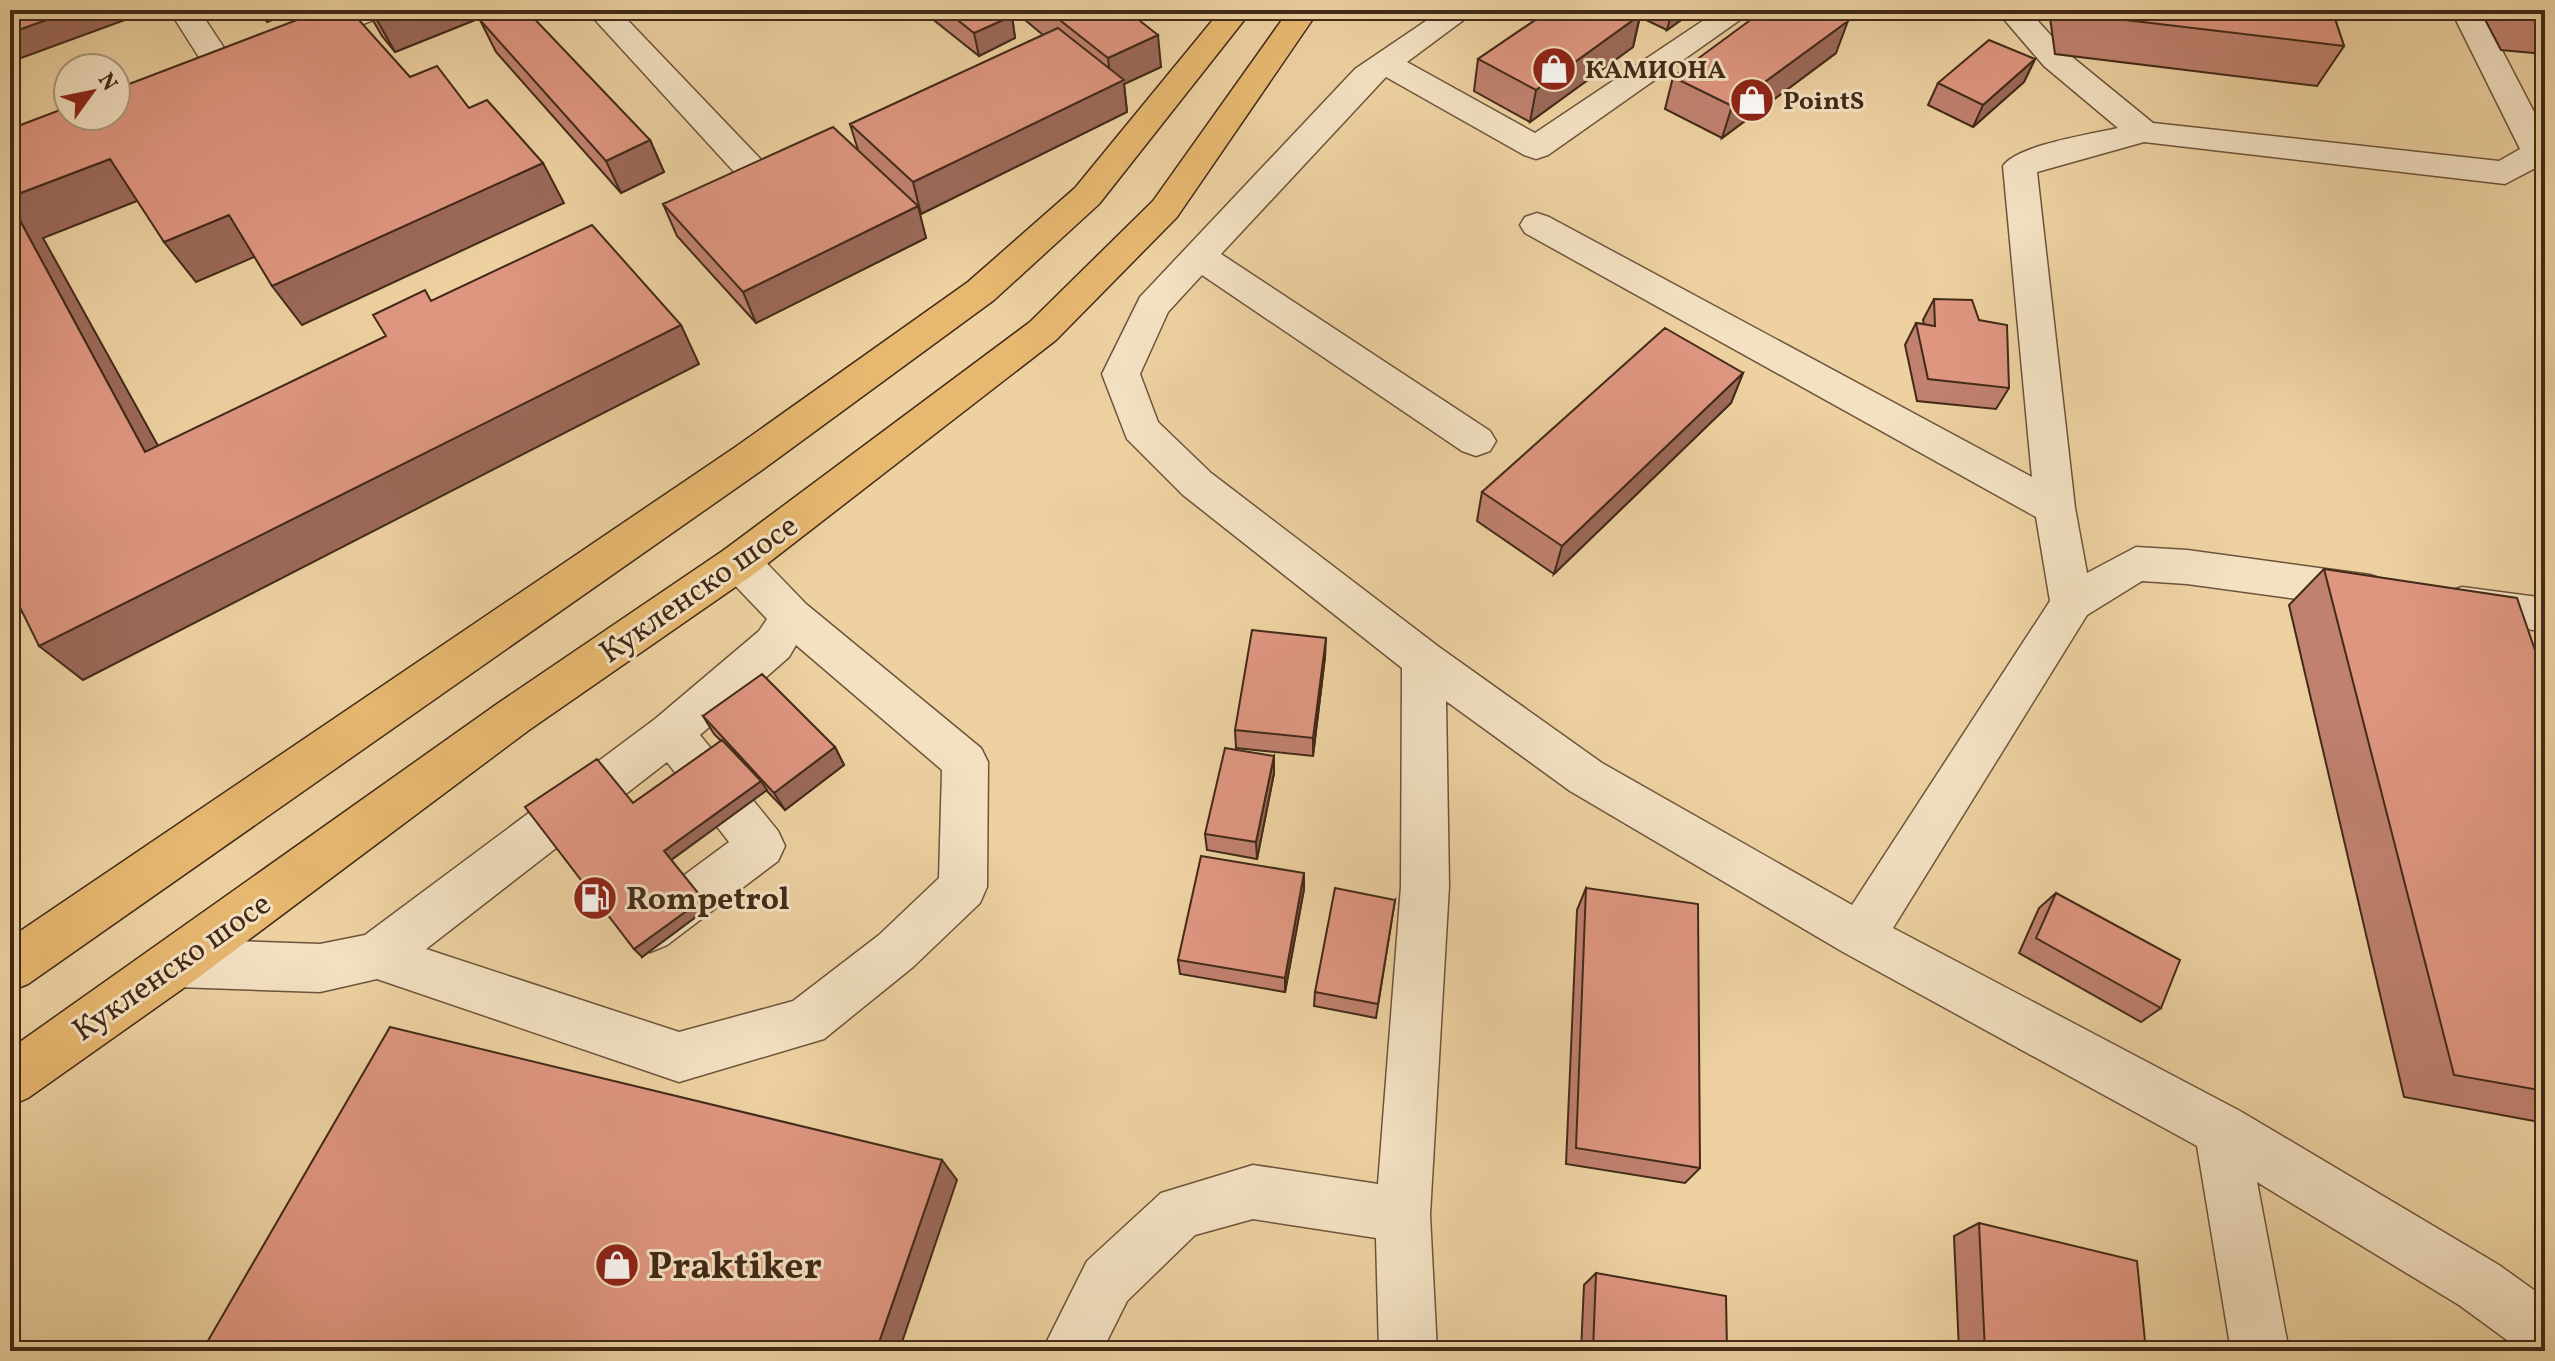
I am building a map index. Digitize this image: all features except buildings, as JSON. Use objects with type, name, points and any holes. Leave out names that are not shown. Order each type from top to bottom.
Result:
[{"type":"main road","points":[[10,967],[748,459],[981,291],[1087,196],[1237,10]]},
{"type":"main road","name":"Кукленско шосе","points":[[10,1080],[177,963],[513,717],[739,562],[1043,331],[1165,209],[1304,10]]},
{"type":"street","points":[[184,10],[247,56]]},
{"type":"street","points":[[190,77],[373,10]]},
{"type":"street","points":[[601,10],[759,178]]},
{"type":"street","points":[[1462,10],[1366,76],[1153,306],[1121,374],[1141,429],[1197,484],[1424,660],[1586,777],[1860,936],[2221,1130],[2479,1285],[2545,1333]]},
{"type":"street","points":[[1385,63],[1536,148],[1739,10]]},
{"type":"street","points":[[2011,10],[2055,59],[2144,132]]},
{"type":"street","points":[[2072,603],[2055,508],[2020,166],[2063,151],[2144,132],[2505,173],[2538,152],[2466,10]]},
{"type":"street","points":[[1537,225],[2055,508]]},
{"type":"street","points":[[1200,257],[1476,441]]},
{"type":"street","points":[[377,956],[679,1057],[806,1022],[896,951],[963,887],[965,762],[791,616],[739,562]]},
{"type":"street","points":[[1860,936],[2072,603],[2136,564],[2187,567],[2545,615]]},
{"type":"street","points":[[177,963],[320,968],[377,956],[573,829],[671,733],[774,644],[791,616]]},
{"type":"street","points":[[1408,1351],[1403,1215],[1425,886],[1424,660]]},
{"type":"street","points":[[623,894],[650,930],[761,846],[671,733]]},
{"type":"street","points":[[668,802],[705,775]]},
{"type":"street","points":[[697,839],[734,811]]},
{"type":"street","points":[[2221,1130],[2260,1351]]},
{"type":"street","points":[[1071,1351],[1107,1281],[1180,1212],[1253,1192],[1403,1215]]},
{"type":"place","name":"КАМИОНА","points":[[1554,69]]},
{"type":"place","name":"PointS","points":[[1752,100]]},
{"type":"place","name":"Rompetrol","points":[[595,898]]},
{"type":"place","name":"Praktiker","points":[[617,1265]]}]
